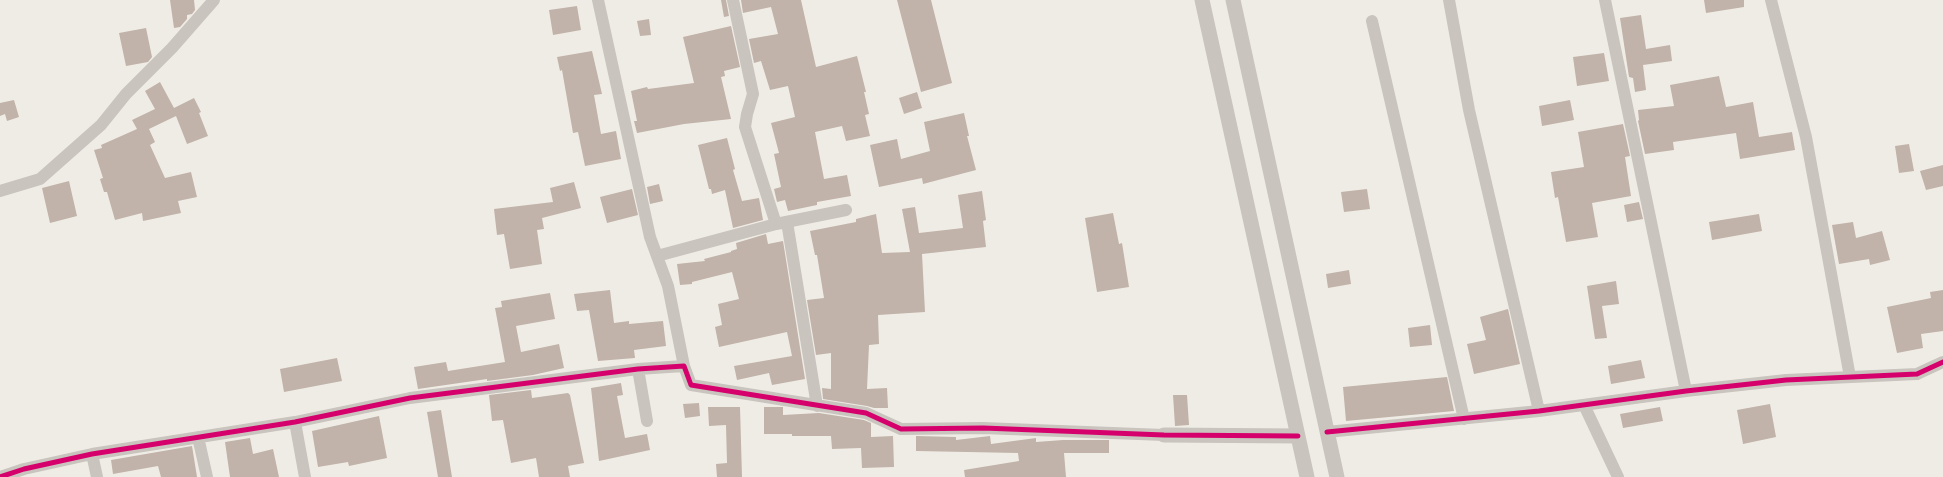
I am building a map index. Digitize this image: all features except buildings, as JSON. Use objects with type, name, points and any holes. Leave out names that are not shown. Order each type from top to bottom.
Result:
[{"type":"street","points":[[0,191],[40,179],[96,130],[126,94],[177,43],[214,0]]},
{"type":"street","points":[[598,0],[650,237],[668,286],[684,366],[690,385],[866,414],[901,429],[983,428],[1164,435],[1298,436]]},
{"type":"street","points":[[733,0],[753,94],[747,114],[745,128],[782,223],[817,406]]},
{"type":"street","points":[[1202,0],[1307,477]]},
{"type":"street","points":[[1233,0],[1337,477]]},
{"type":"street","points":[[1448,0],[1469,110],[1540,411]]},
{"type":"street","points":[[1605,0],[1686,391]]},
{"type":"street","points":[[1771,0],[1806,137],[1850,377]]},
{"type":"street","points":[[1372,21],[1464,419]]},
{"type":"street","points":[[657,256],[782,223],[846,210]]},
{"type":"street","points":[[1328,432],[1540,411],[1686,391],[1786,380],[1917,374],[1943,362]]},
{"type":"street","points":[[0,477],[24,469],[92,454],[294,422],[410,398],[638,369],[684,366]]},
{"type":"street","points":[[638,369],[647,421]]},
{"type":"street","points":[[1584,405],[1618,477]]},
{"type":"street","points":[[294,422],[306,477]]},
{"type":"street","points":[[198,438],[207,477]]},
{"type":"street","points":[[92,454],[97,477]]},
{"type":"cycle path","points":[[1327,432],[1539,411],[1686,391],[1786,380],[1917,374],[1943,362]]},
{"type":"cycle path","points":[[0,477],[24,469],[92,454],[295,422],[410,398],[638,369],[684,366],[691,385],[866,413],[901,429],[983,428],[1164,435],[1298,436]]}]
